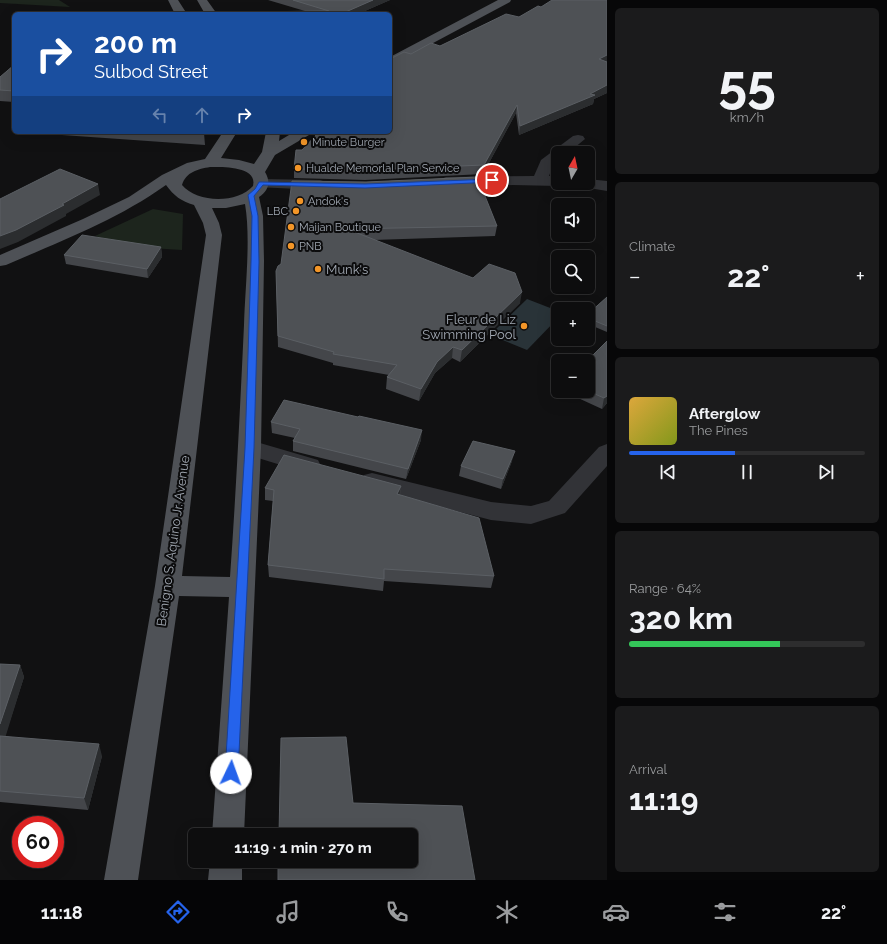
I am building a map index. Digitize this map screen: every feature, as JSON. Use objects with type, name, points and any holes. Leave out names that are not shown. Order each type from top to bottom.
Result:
[{"type":"main road","points":[[173,0],[180,12]]},
{"type":"main road","points":[[202,0],[210,12]]},
{"type":"main road","points":[[392,61],[506,0]]},
{"type":"main road","points":[[210,162],[229,134]]},
{"type":"main road","points":[[228,828],[250,448],[256,184],[269,152],[274,134]]},
{"type":"main road","points":[[269,152],[300,134]]},
{"type":"main road","points":[[0,261],[89,223],[135,200],[167,178],[190,167],[210,162],[237,163],[248,167],[256,184]]},
{"type":"main road","name":"Benigno S. Aquino Jr. Avenue","points":[[121,880],[168,586],[214,235],[211,223],[193,200],[177,192],[174,185],[176,178],[182,172]]},
{"type":"main road","points":[[135,200],[193,200],[219,204],[232,202],[256,184]]},
{"type":"main road","points":[[168,586],[242,587]]},
{"type":"main road","points":[[225,880],[226,868]]},
{"type":"street","points":[[568,146],[578,139]]},
{"type":"street","points":[[540,180],[546,163],[551,159]]},
{"type":"street","points":[[428,183],[551,181]]},
{"type":"street","points":[[256,184],[336,186]]},
{"type":"street","points":[[595,185],[607,186]]},
{"type":"street","points":[[250,448],[328,470]]},
{"type":"street","points":[[351,476],[491,511],[531,515],[557,507],[607,452]]},
{"type":"shaded area","points":[[0,0],[59,0],[70,7],[0,3]]},
{"type":"shaded area","points":[[153,209],[183,214],[182,250],[134,247],[95,236]]},
{"type":"shaded area","name":"Fleur de Liz Swimming Pool","points":[[527,299],[551,308],[551,325],[527,350],[490,335]]},
{"type":"building","points":[[293,0],[373,0],[346,12],[244,12],[329,11]]},
{"type":"building","points":[[552,0],[607,0],[607,55],[599,59],[607,62],[607,85],[590,94],[595,95],[520,126],[517,105],[484,165],[365,170],[294,169],[296,150],[302,150],[317,134],[392,134],[392,58],[404,52],[411,54],[431,43],[440,46],[506,14],[519,17]]},
{"type":"building","points":[[12,67],[12,91],[0,90],[0,77]]},
{"type":"building","points":[[60,169],[98,184],[62,204],[64,205],[16,230],[0,236],[0,199]]},
{"type":"building","points":[[477,177],[470,181],[479,181],[497,226],[347,229],[473,278],[489,264],[515,273],[522,292],[462,350],[453,347],[437,362],[421,389],[387,377],[397,365],[333,354],[334,352],[278,336],[276,271],[278,266],[281,264],[292,181],[366,182]]},
{"type":"building","points":[[82,235],[161,247],[147,269],[64,255]]},
{"type":"building","points":[[607,297],[607,326],[595,321],[595,308]]},
{"type":"building","points":[[607,341],[607,396],[604,398],[595,394],[594,354]]},
{"type":"building","points":[[284,400],[422,430],[408,469],[293,441],[300,429],[271,422]]},
{"type":"building","points":[[473,441],[515,451],[503,479],[461,466]]},
{"type":"building","points":[[284,455],[401,486],[397,494],[479,518],[494,576],[384,569],[384,579],[268,565],[274,490],[265,488]]},
{"type":"building","points":[[0,664],[20,665],[0,724]]},
{"type":"building","points":[[0,736],[99,744],[84,798],[0,791]]},
{"type":"building","points":[[346,737],[353,803],[462,806],[475,880],[278,880],[278,868],[418,868],[418,828],[279,828],[281,738]]},
{"type":"place","name":"Minute Burger","points":[[304,142]]},
{"type":"place","name":"Hualde Memorlal Plan Service","points":[[298,168]]},
{"type":"place","name":"Andok's","points":[[300,201]]},
{"type":"place","name":"LBC","points":[[296,211]]},
{"type":"place","name":"Maijan Boutique","points":[[291,227]]},
{"type":"place","name":"PNB","points":[[291,246]]},
{"type":"place","name":"Munk's","points":[[318,269]]},
{"type":"place","name":"Fleur de Liz Swimming Pool","points":[[524,326]]},
{"type":"route","points":[[231,773],[250,448],[255,262],[255,216],[251,195],[258,190],[261,184],[365,186],[492,180]]}]
